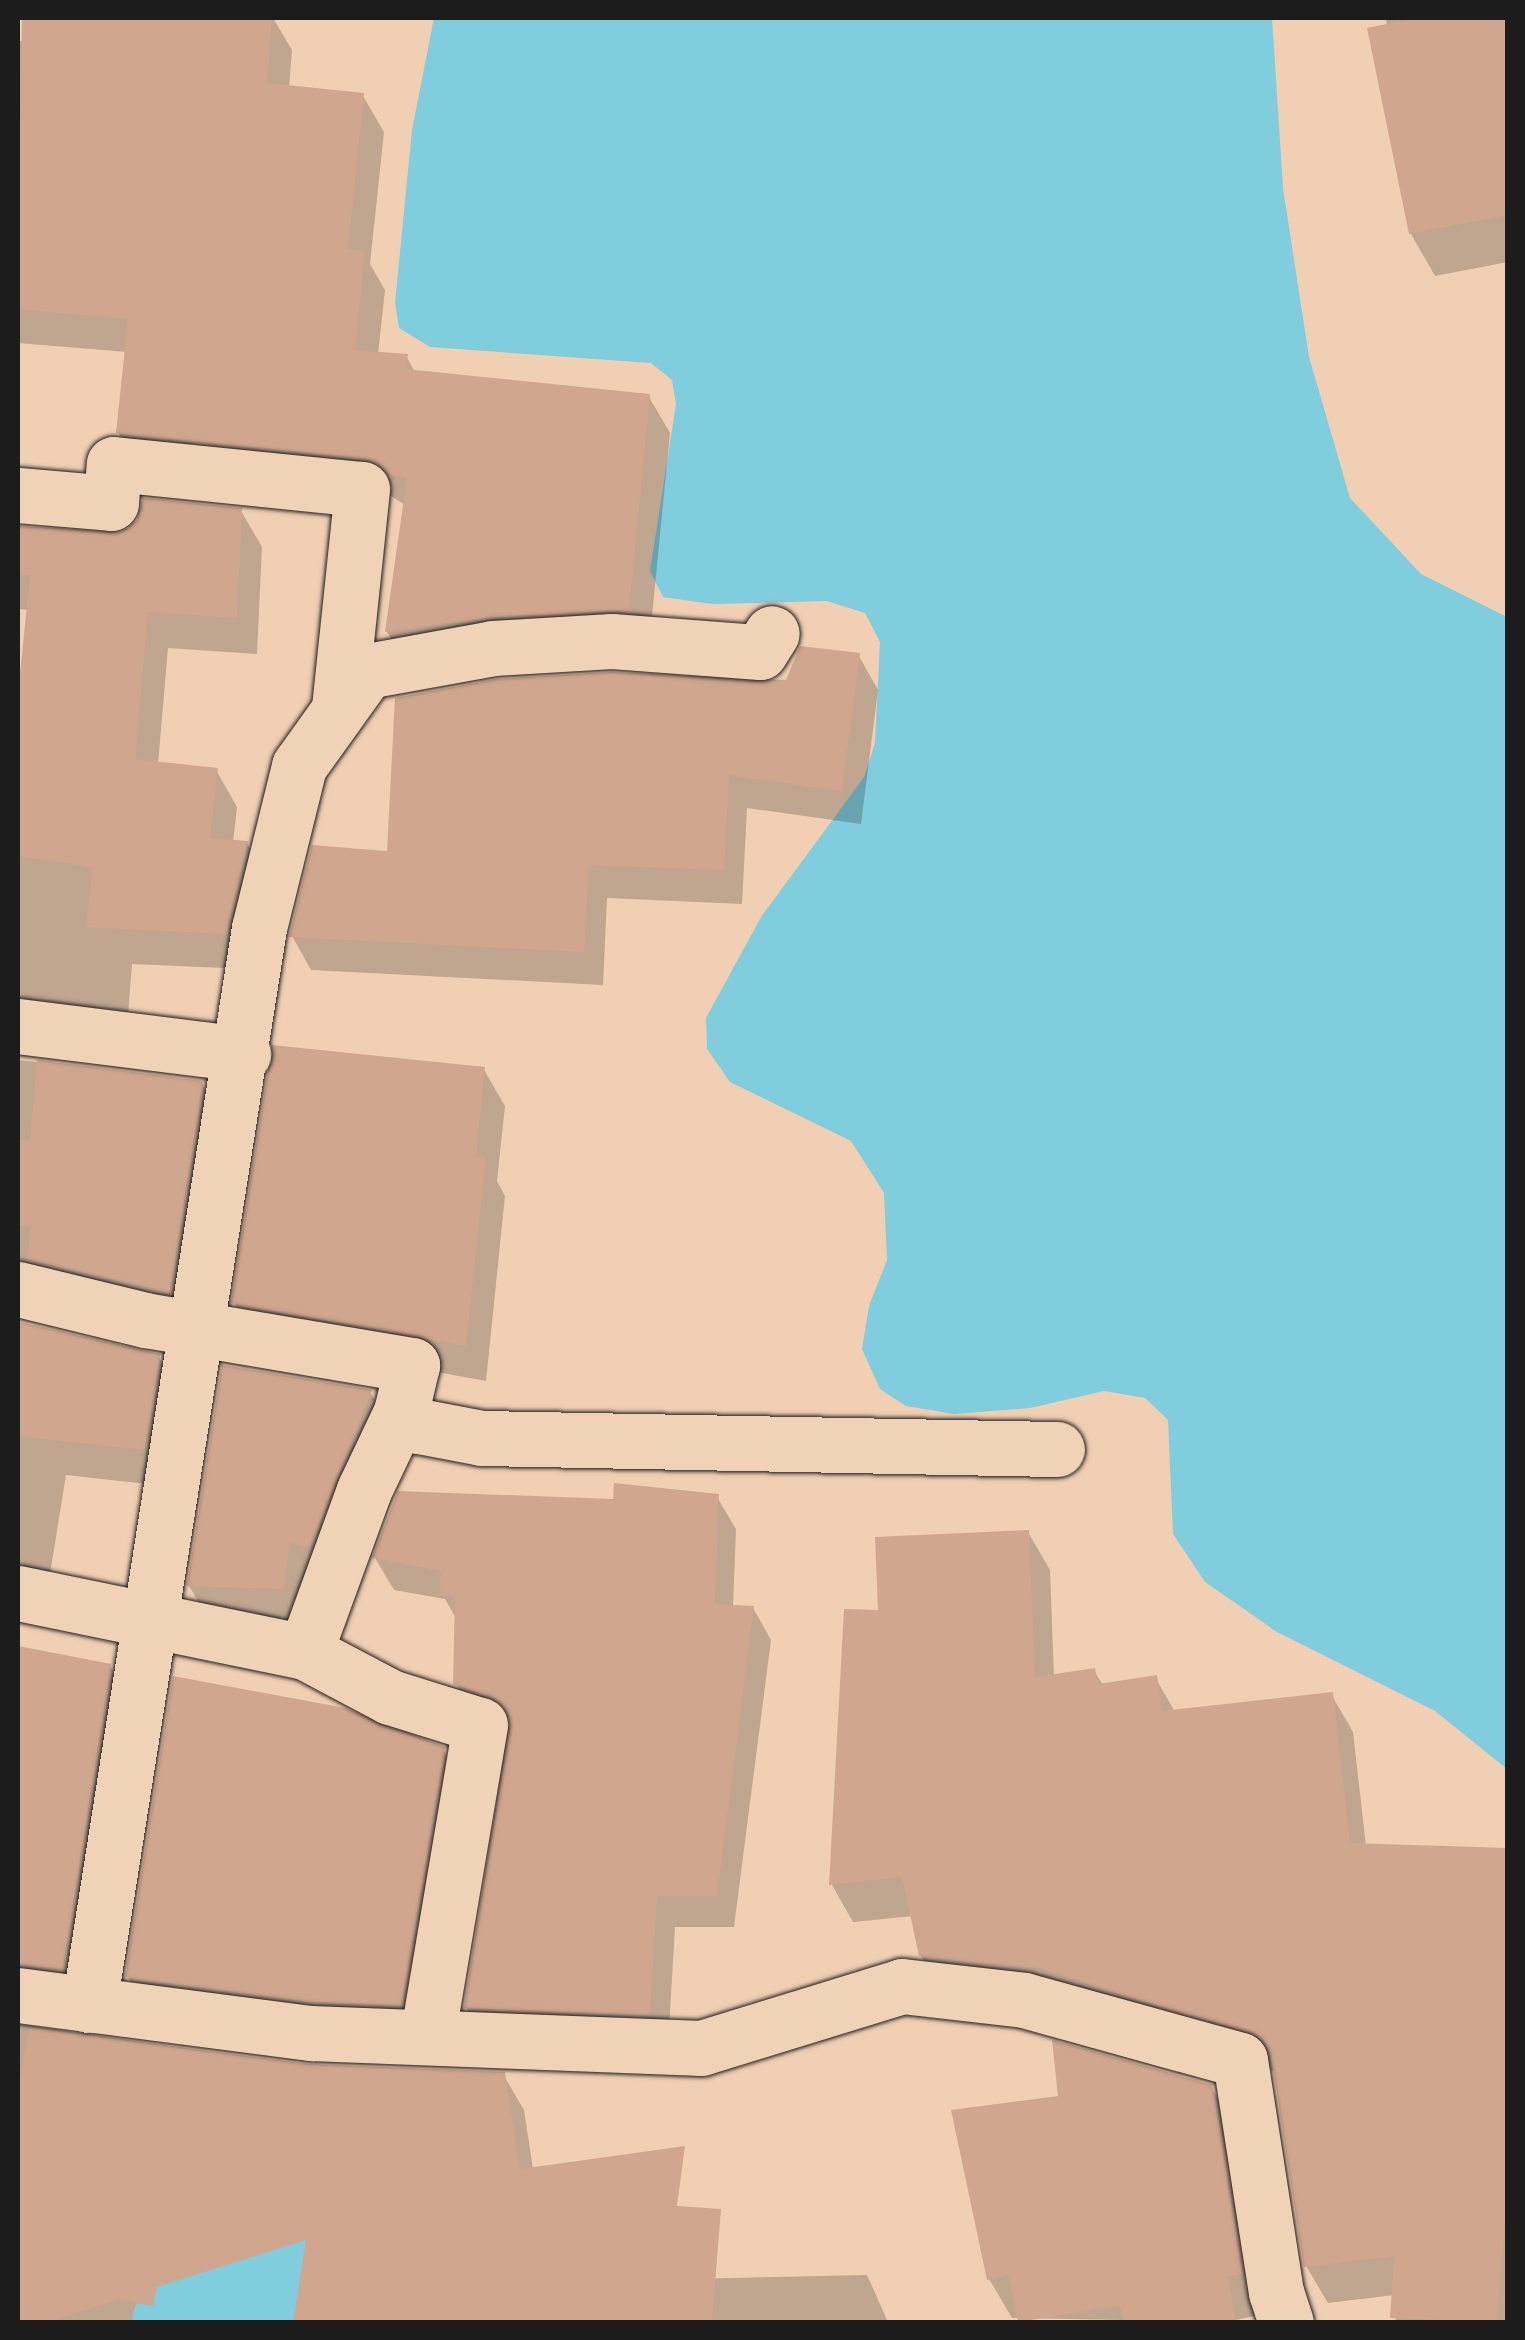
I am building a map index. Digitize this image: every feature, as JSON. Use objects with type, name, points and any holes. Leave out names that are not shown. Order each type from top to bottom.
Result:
[{"type":"street","points":[[18,495],[111,503],[114,464],[362,489],[339,708]]},
{"type":"street","points":[[89,2004],[243,1054],[259,928],[299,766],[367,671],[493,648],[612,641],[760,652],[772,633]]},
{"type":"street","points":[[18,1026],[243,1054]]},
{"type":"street","points":[[18,1290],[196,1327],[412,1365],[401,1412],[364,1490],[305,1652]]},
{"type":"street","points":[[401,1412],[418,1426],[482,1438],[1057,1449]]},
{"type":"street","points":[[18,1593],[152,1624],[305,1652],[390,1697],[480,1725],[427,2038]]},
{"type":"street","points":[[18,1995],[312,2034],[701,2048],[902,1986],[1024,2000],[1240,2060],[1276,2292],[1286,2322]]},
{"type":"water","points":[[434,18],[1272,18],[1283,188],[1309,357],[1350,498],[1421,574],[1507,617],[1507,1769],[1435,1711],[1277,1632],[1205,1582],[1173,1534],[1168,1420],[1145,1398],[1104,1391],[1030,1408],[954,1414],[906,1406],[880,1389],[862,1349],[869,1306],[887,1260],[884,1193],[851,1141],[730,1082],[707,1049],[706,1018],[761,917],[864,777],[875,743],[880,642],[865,613],[827,601],[712,604],[663,597],[650,571],[676,404],[672,380],[651,363],[430,347],[399,328],[395,303],[412,130]]},
{"type":"building","points":[[22,18],[272,18],[267,83],[364,93],[348,249],[365,251],[355,350],[408,354],[406,369],[650,394],[629,611],[491,617],[385,632],[407,477],[390,475],[365,458],[116,433],[128,319],[18,309]]},
{"type":"building","points":[[1416,18],[1508,18],[1508,215],[1409,234],[1367,28]]},
{"type":"building","points":[[143,498],[242,508],[237,618],[148,612],[135,759],[218,768],[210,838],[248,841],[226,934],[86,927],[93,867],[18,856],[18,694],[30,575],[18,575],[18,526],[123,532],[137,520]]},
{"type":"building","points":[[800,646],[860,653],[842,791],[729,775],[724,870],[589,865],[584,952],[289,937],[312,845],[387,851],[395,698],[497,679],[612,672],[786,680]]},
{"type":"building","points":[[272,1045],[485,1067],[476,1157],[486,1158],[466,1346],[231,1303]]},
{"type":"building","points":[[37,1060],[203,1081],[170,1292],[27,1259],[31,1226],[18,1225],[18,1140],[30,1141]]},
{"type":"building","points":[[19,1322],[160,1354],[145,1450],[18,1436]]},
{"type":"building","points":[[222,1365],[372,1390],[310,1547],[290,1543],[284,1589],[187,1586]]},
{"type":"building","points":[[614,1483],[719,1494],[715,1604],[754,1606],[717,1896],[657,1896],[650,2015],[464,2008],[510,1716],[490,1696],[453,1684],[455,1596],[440,1595],[441,1571],[372,1558],[398,1491],[613,1499]]},
{"type":"building","points":[[1029,1530],[1035,1677],[1095,1668],[1098,1684],[1157,1675],[1162,1711],[1333,1692],[1350,1843],[1508,1848],[1508,2186],[1497,2322],[1390,2318],[1394,2256],[1304,2267],[1271,2055],[1263,2039],[1044,1969],[919,1956],[902,1877],[829,1885],[844,1609],[878,1610],[875,1537]]},
{"type":"building","points":[[18,1646],[111,1664],[63,1969],[18,1964]]},
{"type":"building","points":[[173,1676],[345,1708],[445,1747],[401,2005],[315,2002],[125,1977]]},
{"type":"building","points":[[30,2028],[308,2064],[505,2072],[520,2169],[685,2146],[677,2206],[721,2209],[712,2322],[293,2322],[306,2240],[157,2287],[153,2306],[118,2300],[46,2322],[18,2322],[18,2088]]},
{"type":"building","points":[[1052,2040],[1212,2085],[1242,2274],[1228,2276],[1236,2322],[1124,2322],[1120,2306],[1018,2322],[1008,2275],[987,2280],[951,2110],[1058,2096]]},
{"type":"waterway","points":[[174,2322],[297,2273],[425,2236],[526,2249],[569,2322]]}]
